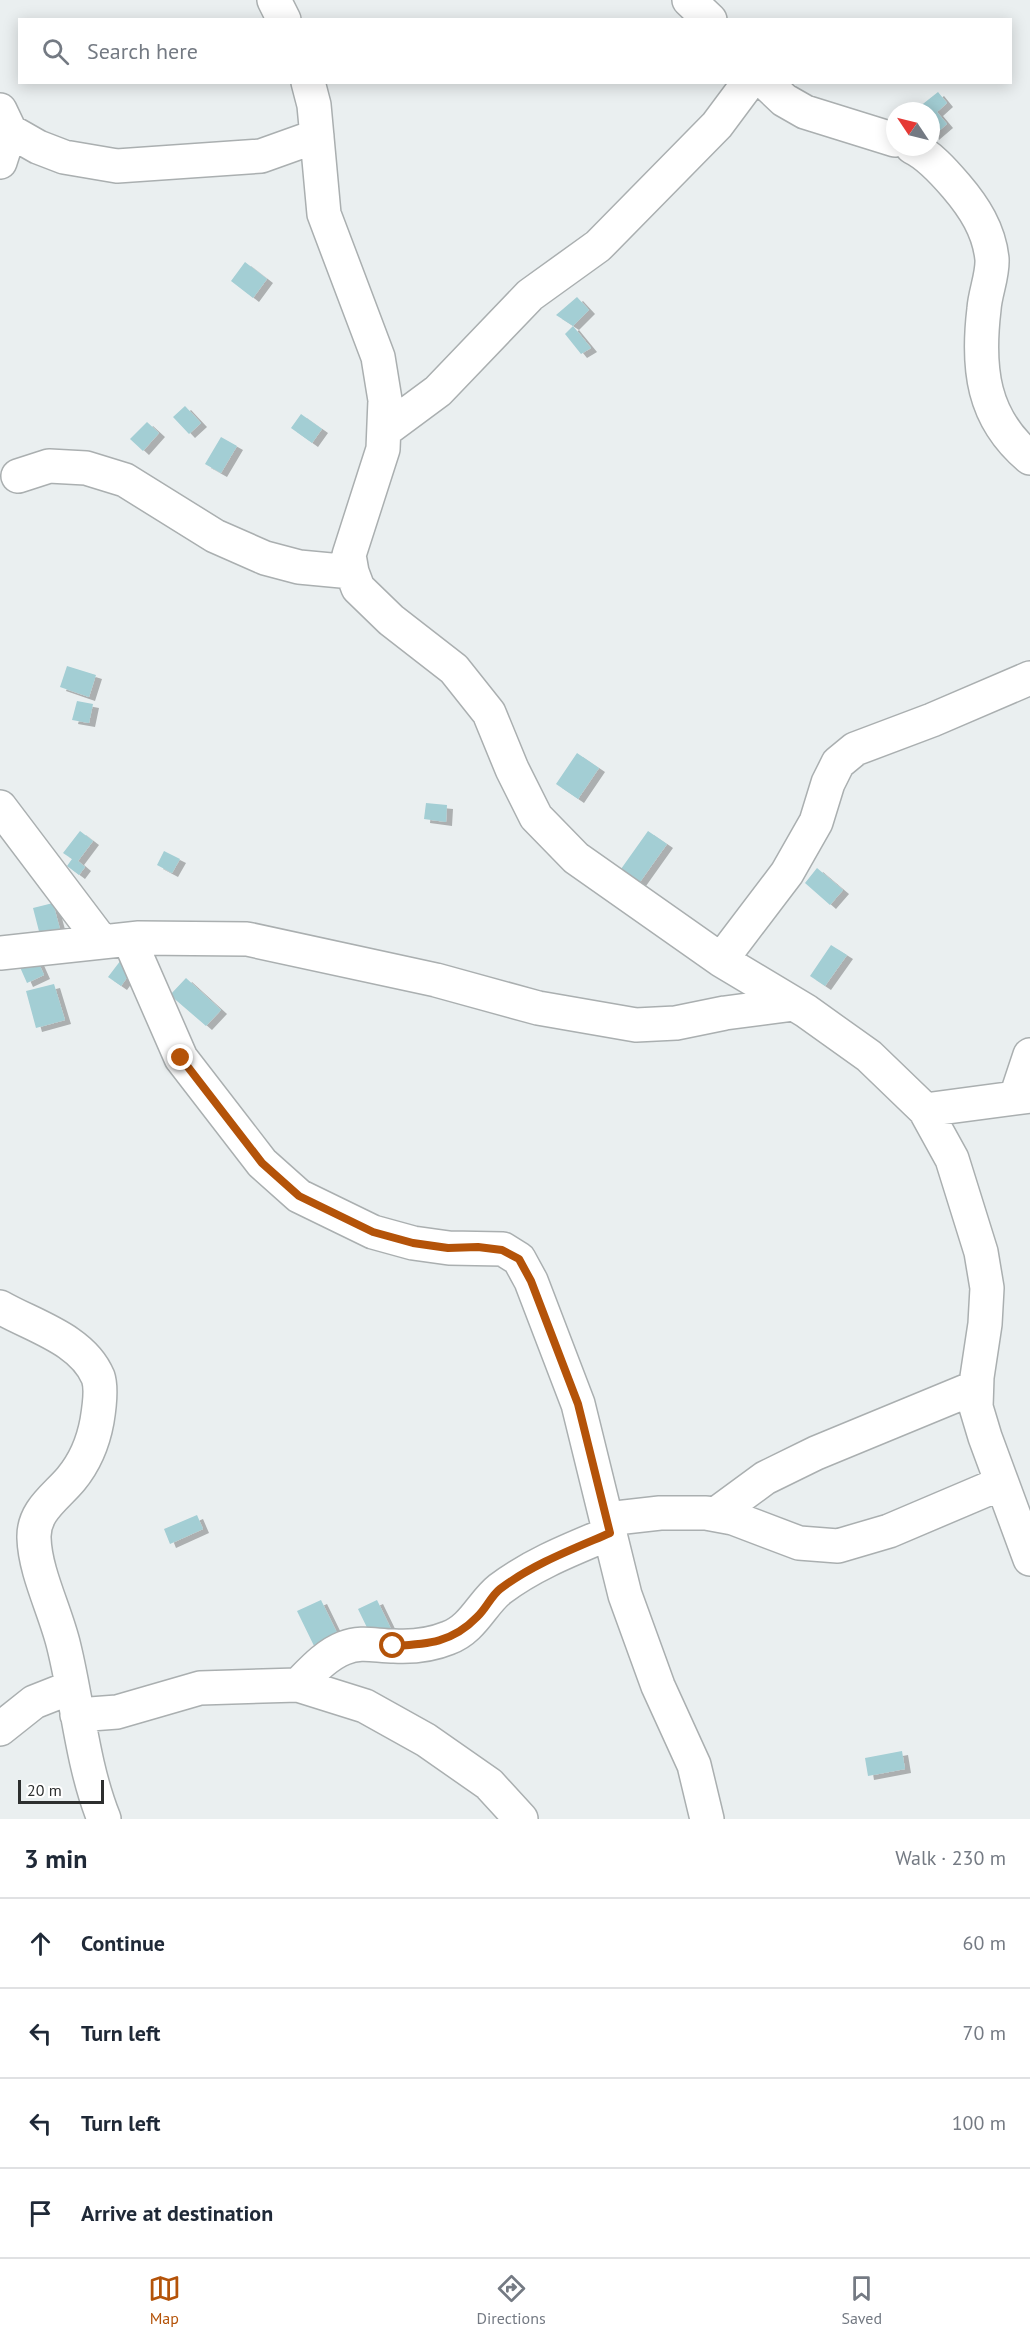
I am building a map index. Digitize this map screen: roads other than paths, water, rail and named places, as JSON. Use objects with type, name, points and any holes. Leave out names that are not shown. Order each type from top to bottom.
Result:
[{"type":"street","points":[[274,0],[283,18]]},
{"type":"street","points":[[688,0],[708,18]]},
{"type":"street","points":[[309,84],[314,105],[324,214],[378,357],[385,400],[383,449],[349,555],[358,588],[370,601],[454,669],[489,713],[512,769],[536,817],[576,858],[722,960],[794,1004],[870,1056],[925,1110],[952,1159],[982,1261],[987,1288],[985,1324],[976,1387],[976,1407],[1030,1559]]},
{"type":"street","points":[[384,431],[438,391],[530,295],[598,246],[717,125],[747,84]]},
{"type":"street","points":[[767,84],[784,100],[806,112],[886,137]]},
{"type":"street","points":[[5,120],[38,147],[64,156],[117,166],[261,156],[317,136]]},
{"type":"street","points":[[0,162],[5,120]]},
{"type":"street","points":[[924,156],[945,172],[974,207],[986,234],[992,261],[983,319],[982,348],[986,397],[999,426],[1030,458]]},
{"type":"street","points":[[18,476],[49,466],[86,468],[125,480],[215,536],[265,558],[298,567],[352,572]]},
{"type":"street","points":[[722,960],[788,873],[816,822],[828,783],[838,763],[855,749],[932,720],[1030,678]]},
{"type":"street","points":[[0,807],[115,941],[181,1058],[262,1163],[299,1196],[373,1232],[413,1243],[448,1248],[478,1247],[502,1250],[519,1259],[531,1281],[578,1404],[625,1595],[658,1686],[694,1765],[707,1819]]},
{"type":"street","points":[[0,953],[115,941],[247,939],[436,980],[538,1008],[636,1025],[676,1023],[725,1013],[794,1004]]},
{"type":"street","points":[[925,1110],[1023,1096],[1030,1055]]},
{"type":"street","points":[[0,1307],[69,1344],[85,1356],[99,1378],[99,1409],[87,1455],[71,1479],[50,1499],[37,1518],[34,1537],[37,1560],[64,1646],[96,1798],[104,1819]]},
{"type":"street","points":[[716,1514],[765,1478],[805,1458],[976,1387]]},
{"type":"street","points":[[298,1685],[324,1660],[343,1648],[364,1643],[393,1646],[429,1644],[451,1638],[477,1618],[498,1590],[536,1566],[609,1526],[660,1513],[716,1514],[733,1518],[799,1543],[838,1546],[889,1531],[1002,1483]]},
{"type":"street","points":[[0,1729],[34,1702],[74,1701],[117,1712],[200,1688],[298,1685],[364,1706],[426,1740],[489,1784],[520,1819]]}]
